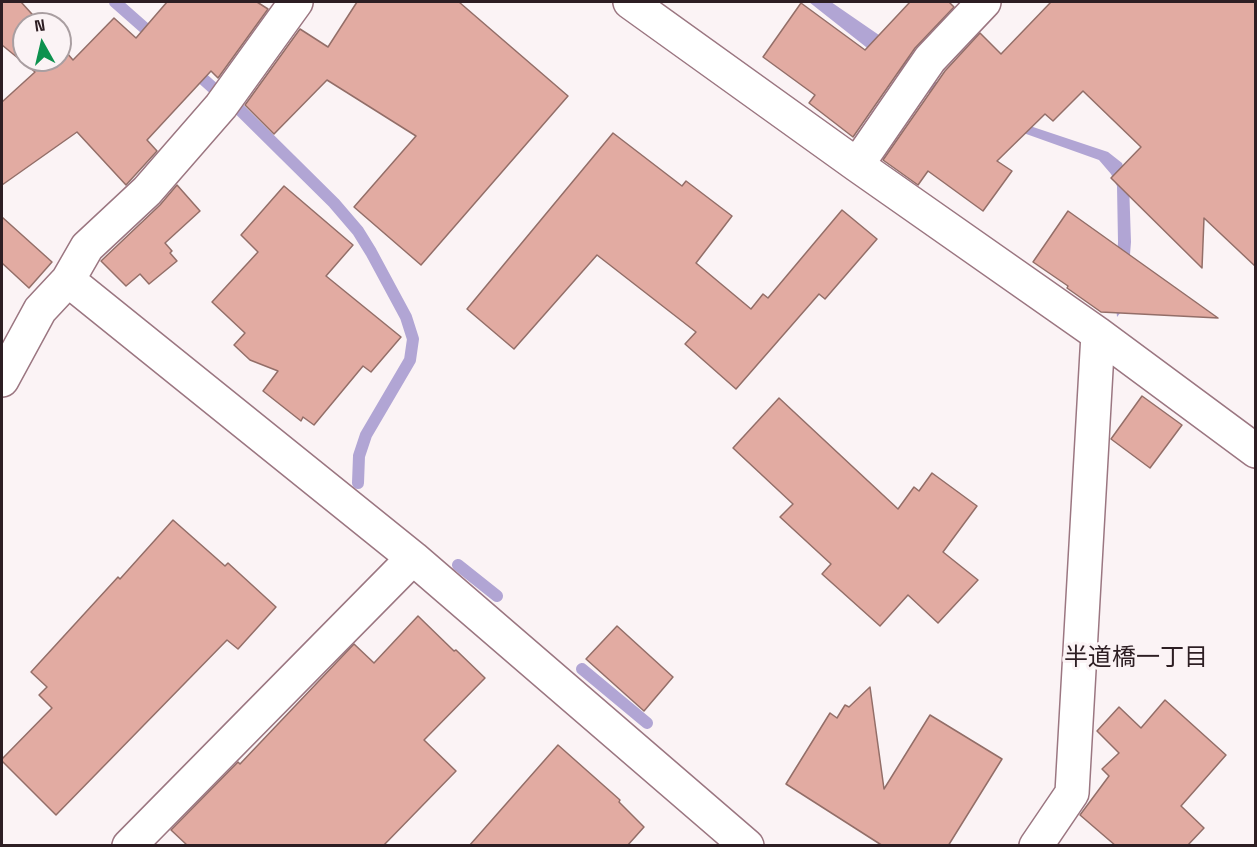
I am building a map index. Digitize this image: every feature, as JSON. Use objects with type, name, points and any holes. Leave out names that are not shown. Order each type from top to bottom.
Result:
[{"type":"street","points":[[2,380],[40,310],[68,280],[87,247],[147,191],[221,106],[296,2]]},
{"type":"street","points":[[630,2],[1098,334],[1256,451]]},
{"type":"street","points":[[857,165],[930,59],[984,2]]},
{"type":"street","points":[[68,280],[413,558],[747,846]]},
{"type":"street","points":[[1036,846],[1072,793],[1098,334]]},
{"type":"street","points":[[129,846],[413,558]]},
{"type":"shaded area","points":[[809,2],[831,2],[908,55],[951,96],[973,107],[1108,152],[1122,163],[1129,183],[1131,242],[1127,293],[1129,302],[1117,317],[1115,292],[1118,242],[1117,186],[1111,174],[1099,160],[949,105],[899,73]]},
{"type":"building","points":[[2,2],[21,2],[30,12],[12,12],[12,53],[2,45]]},
{"type":"building","points":[[167,2],[257,2],[268,9],[218,78],[211,71],[147,140],[157,151],[126,185],[77,132],[2,185],[2,102],[35,72],[72,72],[72,59],[114,18],[136,38]]},
{"type":"building","points":[[357,2],[459,2],[568,96],[421,265],[354,207],[416,136],[327,80],[274,134],[245,105],[300,29],[328,47]]},
{"type":"building","points":[[910,2],[949,2],[954,7],[915,48],[853,137],[809,103],[815,95],[763,57],[801,3],[865,50]]},
{"type":"building","points":[[1051,2],[1256,2],[1256,267],[1204,218],[1202,268],[1111,178],[1141,147],[1083,91],[1053,121],[1045,114],[997,161],[1012,171],[983,211],[928,171],[918,185],[883,160],[945,71],[980,33],[1001,54]]},
{"type":"building","points":[[613,133],[682,186],[686,181],[732,216],[696,263],[751,309],[763,294],[768,298],[842,210],[877,239],[825,299],[819,294],[736,389],[685,344],[696,332],[597,255],[514,349],[467,309]]},
{"type":"building","points":[[177,185],[200,211],[165,243],[177,261],[149,284],[140,274],[126,286],[101,261],[160,205]]},
{"type":"building","points":[[284,186],[353,245],[326,276],[401,337],[371,372],[363,366],[314,425],[303,417],[301,421],[263,391],[278,371],[250,360],[234,345],[245,333],[212,302],[258,252],[241,235]]},
{"type":"building","points":[[1068,211],[1218,318],[1101,312],[1067,288],[1068,286],[1033,262]]},
{"type":"building","points":[[2,217],[52,262],[29,288],[2,263]]},
{"type":"building","points":[[1142,396],[1182,425],[1150,468],[1111,439]]},
{"type":"building","points":[[779,398],[898,509],[914,487],[919,491],[932,473],[977,506],[943,552],[978,580],[938,623],[908,595],[880,626],[822,574],[831,564],[780,517],[793,504],[733,448]]},
{"type":"building","points":[[173,520],[225,566],[228,563],[276,607],[238,649],[227,640],[56,815],[2,761],[52,708],[39,695],[47,687],[31,672]]},
{"type":"building","points":[[418,616],[485,678],[424,740],[456,771],[383,846],[188,846],[171,830],[238,762],[240,764],[354,644],[374,663]]},
{"type":"building","points":[[617,626],[673,677],[644,711],[586,659]]},
{"type":"building","points":[[870,687],[884,789],[930,715],[1002,759],[948,846],[883,846],[786,784],[830,713],[837,718],[845,705],[849,707]]},
{"type":"building","points":[[1165,700],[1226,755],[1181,806],[1204,828],[1187,846],[1116,846],[1080,815],[1109,776],[1102,769],[1119,753],[1097,731],[1119,707],[1141,728]]},
{"type":"building","points":[[558,745],[620,800],[619,802],[644,827],[627,846],[469,846]]},
{"type":"waterway","points":[[115,2],[157,39]]},
{"type":"waterway","points":[[193,70],[212,87]]},
{"type":"waterway","points":[[240,110],[334,203],[358,231],[406,317],[413,339],[410,360],[366,435],[359,456],[358,483]]},
{"type":"waterway","points":[[458,565],[497,596]]},
{"type":"waterway","points":[[582,669],[647,723]]},
{"type":"district","name":"半道橋一丁目","points":[[1136,658]]}]
